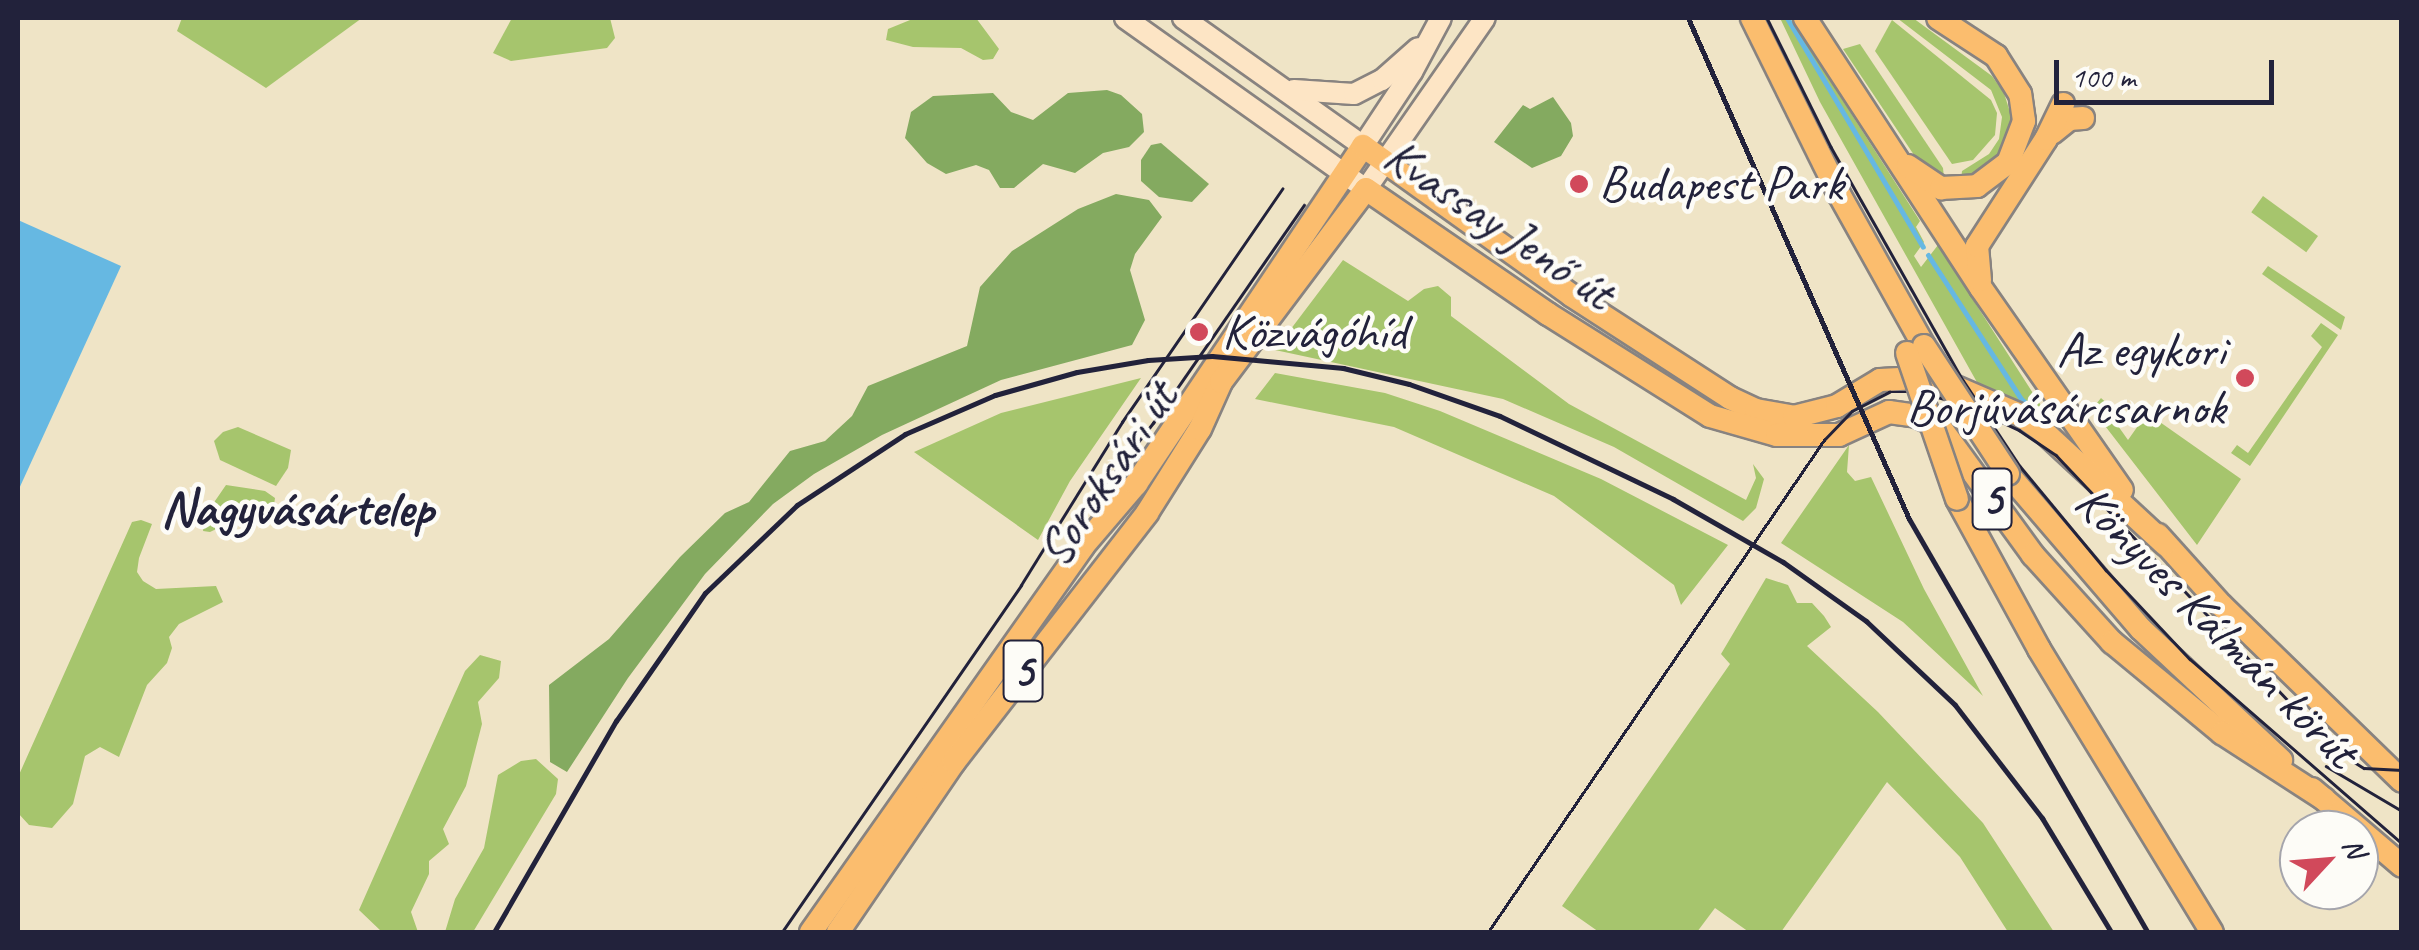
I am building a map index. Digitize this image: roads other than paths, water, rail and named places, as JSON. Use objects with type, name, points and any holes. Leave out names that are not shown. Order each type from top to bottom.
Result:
[{"type":"main road","name":"Kvassay Jenő út","points":[[1124,18],[1366,189],[1710,416],[1777,435],[1851,432],[1867,419],[1888,412],[1917,416],[1940,427],[2033,556],[2112,642],[2222,733],[2324,799]]},
{"type":"main road","name":"Kvassay Jenő út","points":[[1183,18],[1571,295],[1756,410],[1794,416],[1837,406],[1864,386],[1896,379],[1933,381],[1970,392],[2044,432],[2165,544]]},
{"type":"main road","name":"Soroksári út","points":[[811,932],[1083,546],[1136,484],[1364,146],[1441,18]]},
{"type":"main road","name":"Soroksári út","points":[[838,932],[954,762],[1147,512],[1200,429],[1220,382],[1366,189],[1485,18]]},
{"type":"main road","points":[[1752,18],[1916,350],[1957,499],[2030,634],[2212,932]]},
{"type":"main road","name":"Könyves Kálmán körút","points":[[1805,18],[2108,472],[2165,544],[2304,688],[2402,781]]},
{"type":"main road","points":[[1888,146],[1926,182],[1941,188],[1967,188],[1990,180],[2017,149],[2024,122],[2020,94],[1996,56],[1938,18]]},
{"type":"main road","points":[[1286,88],[1354,94],[1382,80],[1427,40]]},
{"type":"main road","points":[[1982,288],[1977,246],[2064,104]]},
{"type":"main road","points":[[2046,139],[2064,122],[2084,118]]},
{"type":"main road","name":"Könyves Kálmán körút","points":[[1916,350],[2008,474],[2141,629],[2402,866]]},
{"type":"main road","points":[[1666,389],[1687,396],[1696,392],[1696,381],[1684,367]]},
{"type":"water","points":[[18,220],[121,266],[18,491]]},
{"type":"waterway","points":[[1787,18],[1923,247]]},
{"type":"waterway","points":[[1928,255],[2021,399],[2048,422]]},
{"type":"tram line","points":[[1767,18],[1831,147],[1963,380],[2020,466],[2106,570],[2190,659],[2402,843]]},
{"type":"tram line","points":[[782,932],[1021,585],[1122,422],[1282,189]]},
{"type":"tram line","points":[[1073,525],[1153,423],[1304,205]]},
{"type":"tram line","points":[[1488,932],[1824,440],[1852,411],[1889,392],[1920,392],[1965,405],[2019,430],[2056,455],[2335,750],[2364,768],[2402,770]]},
{"type":"tram line","points":[[2326,766],[2402,811]]},
{"type":"railway","points":[[1688,18],[1909,519],[2147,932]]},
{"type":"railway","points":[[494,932],[616,721],[705,593],[797,505],[905,434],[995,395],[1077,372],[1148,360],[1212,356],[1343,368],[1409,384],[1500,416],[1673,499],[1783,562],[1866,621],[1955,705],[2042,818],[2111,932]]},
{"type":"place","name":"Budapest Park","points":[[1579,184]]},
{"type":"place","name":"Közvágóhíd","points":[[1199,332]]},
{"type":"place","name":"Az egykori Borjúvásárcsarnok","points":[[2245,378]]},
{"type":"district","name":"Nagyvásártelep","points":[[297,509]]}]
